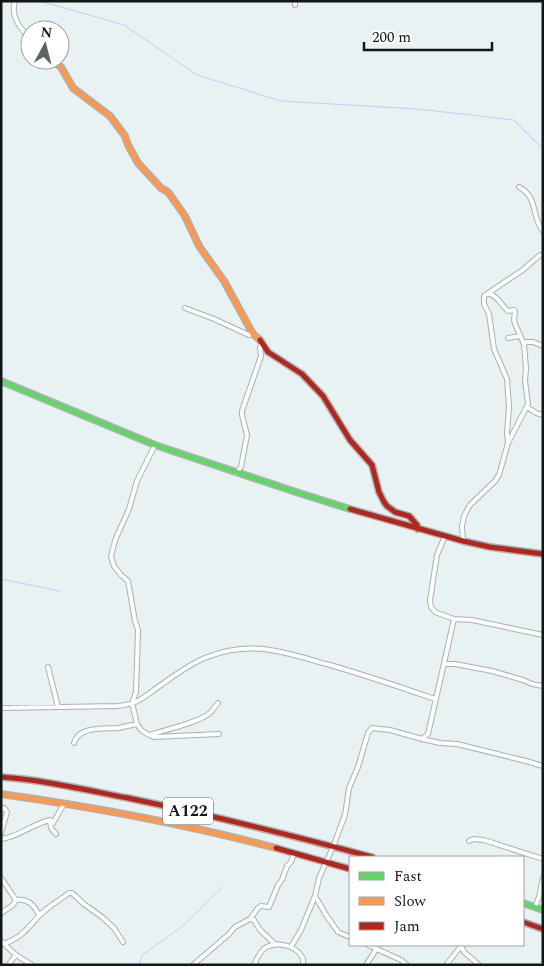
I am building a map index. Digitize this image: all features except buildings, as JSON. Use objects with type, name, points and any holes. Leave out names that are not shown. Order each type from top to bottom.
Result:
[{"type":"main road","points":[[62,70],[73,88],[110,116],[125,136],[138,163],[168,192],[188,221],[199,246],[224,282],[254,334],[268,352],[294,368],[323,396],[350,440],[372,465],[379,492],[387,506],[395,512],[410,516],[418,529]]},
{"type":"main road","points":[[1,381],[155,446],[296,492],[463,541],[490,547],[543,554]]},
{"type":"main road","name":"A122","points":[[1,777],[59,784],[168,806],[256,826],[368,856]]},
{"type":"main road","name":"A122","points":[[1,794],[157,820],[248,841],[349,868]]},
{"type":"main road","points":[[524,903],[543,910]]},
{"type":"main road","points":[[524,922],[543,929]]},
{"type":"street","points":[[15,1],[13,11],[20,25]]},
{"type":"street","points":[[519,188],[525,191],[532,201],[538,226],[543,231]]},
{"type":"street","points":[[508,444],[509,407],[507,379],[494,349],[489,314],[484,304],[484,296],[524,269],[540,255],[543,255]]},
{"type":"street","points":[[463,541],[462,526],[464,516],[470,505],[499,475],[508,444],[527,407],[524,381],[526,368],[524,344],[514,320],[515,311],[508,311],[497,297],[489,293]]},
{"type":"street","points":[[185,308],[249,335],[254,334]]},
{"type":"street","points":[[508,338],[520,336]]},
{"type":"street","points":[[524,344],[526,342],[534,342],[543,346]]},
{"type":"street","points":[[236,472],[241,467],[247,435],[242,410],[261,356],[260,346],[262,343]]},
{"type":"street","points":[[527,407],[543,415]]},
{"type":"street","points":[[155,446],[137,481],[129,509],[112,548],[114,566],[128,582],[138,630],[136,692],[132,703],[137,724],[148,735],[154,737],[218,734]]},
{"type":"street","points":[[445,536],[438,555],[430,600],[434,612],[454,619],[484,622],[543,635]]},
{"type":"street","points":[[431,740],[428,734],[454,619]]},
{"type":"street","points":[[1,708],[118,706],[132,703],[144,698],[179,671],[197,661],[226,651],[249,648],[291,653],[435,699]]},
{"type":"street","points":[[444,664],[455,664],[492,671],[543,686]]},
{"type":"street","points":[[48,667],[58,707]]},
{"type":"street","points":[[148,735],[202,717],[210,712],[218,703]]},
{"type":"street","points":[[74,743],[74,740],[80,734],[86,731],[119,728],[137,724]]},
{"type":"street","points":[[291,947],[301,930],[315,896],[319,878],[345,815],[349,788],[370,730],[375,728],[390,730],[440,743],[457,744],[543,766]]},
{"type":"street","points":[[422,739],[428,734]]},
{"type":"street","points":[[1,838],[18,835],[39,823],[50,820],[53,823],[64,804]]},
{"type":"street","points":[[1,808],[4,808],[7,812],[1,833]]},
{"type":"street","points":[[50,820],[51,828],[56,834]]},
{"type":"street","points":[[469,841],[473,839],[484,840],[543,859]]},
{"type":"street","points":[[193,965],[228,936],[234,927],[250,918],[258,908],[261,906],[269,907],[294,853]]},
{"type":"street","points":[[1,878],[16,900]]},
{"type":"street","points":[[535,907],[543,878]]},
{"type":"street","points":[[32,965],[16,955],[3,942],[20,936],[53,904],[69,893],[72,893],[102,917],[114,928],[123,942]]},
{"type":"street","points":[[315,896],[338,932],[349,937]]},
{"type":"street","points":[[16,900],[23,899],[28,901],[40,916]]},
{"type":"street","points":[[1,913],[13,905],[16,900]]},
{"type":"street","points":[[250,918],[275,944],[291,947],[303,957],[303,965]]},
{"type":"street","points":[[254,965],[263,949],[275,944]]},
{"type":"street","points":[[371,946],[401,960],[407,965]]},
{"type":"street","points":[[446,965],[461,946]]},
{"type":"street","points":[[462,946],[464,952],[479,965]]},
{"type":"street","points":[[366,965],[377,948]]},
{"type":"street","points":[[8,965],[16,955]]},
{"type":"waterway","points":[[40,1],[124,25],[197,75],[281,101],[418,109],[514,120],[543,149]]},
{"type":"waterway","points":[[1,579],[60,591]]},
{"type":"waterway","points":[[139,965],[142,955],[179,929],[223,887]]},
{"type":"traffic: fast","points":[[1,381],[155,445],[350,509]]},
{"type":"traffic: fast","points":[[524,903],[543,910]]},
{"type":"traffic: slow","points":[[63,70],[73,88],[110,116],[125,136],[138,163],[161,188],[168,192],[185,216],[199,246],[224,281],[253,334],[260,340]]},
{"type":"traffic: slow","points":[[1,794],[139,817],[208,831],[276,848]]},
{"type":"traffic: jam","points":[[260,340],[268,352],[302,374],[323,396],[350,440],[372,465],[379,492],[384,502],[395,512],[409,516],[418,529]]},
{"type":"traffic: jam","points":[[350,509],[463,541],[490,547],[543,554]]},
{"type":"traffic: jam","points":[[1,777],[49,783],[159,805],[368,856]]},
{"type":"traffic: jam","points":[[276,848],[349,869]]},
{"type":"traffic: jam","points":[[524,922],[543,929]]}]
